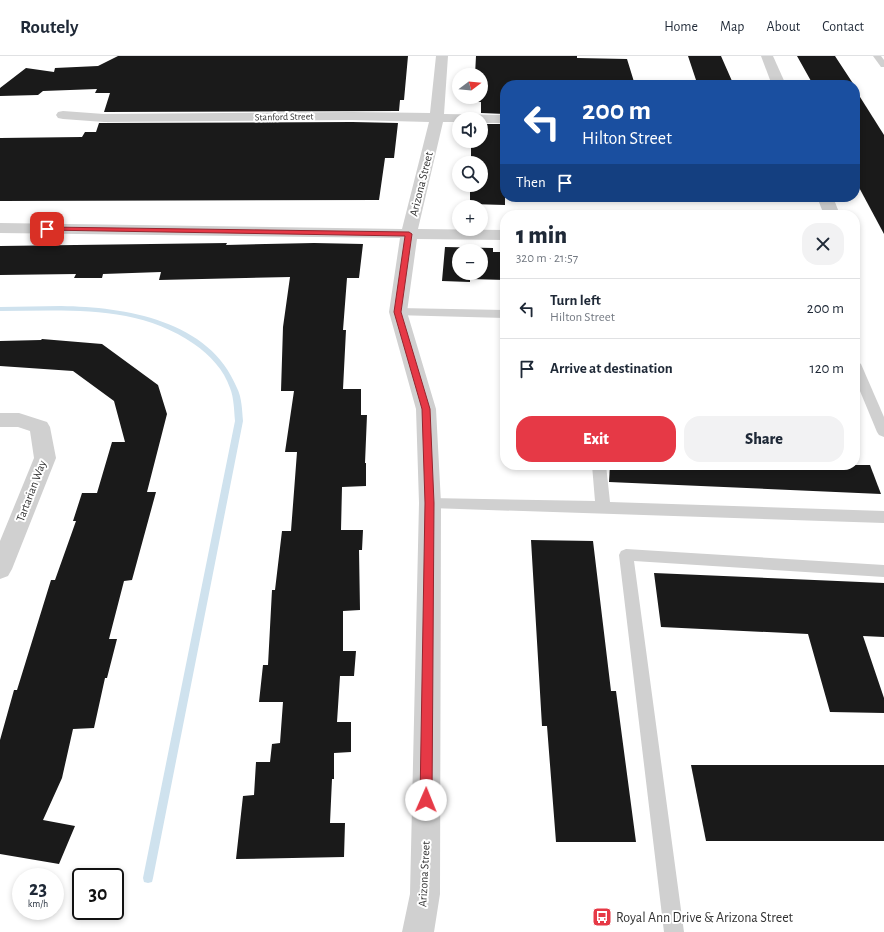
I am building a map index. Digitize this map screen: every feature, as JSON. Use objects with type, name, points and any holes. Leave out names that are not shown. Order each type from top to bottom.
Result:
[{"type":"street","name":"Arizona Street","points":[[418,932],[425,894],[430,503],[426,409],[398,312],[409,234],[437,118],[442,56]]},
{"type":"street","points":[[767,56],[777,80]]},
{"type":"street","name":"Stanford Street","points":[[63,114],[104,118],[352,116],[500,120]]},
{"type":"street","points":[[0,228],[500,235]]},
{"type":"street","name":"Tartarian Way","points":[[0,420],[19,420],[40,427],[45,458],[0,569]]},
{"type":"lane","points":[[877,56],[884,66]]},
{"type":"lane","points":[[398,312],[500,314]]},
{"type":"lane","points":[[860,376],[884,432]]},
{"type":"lane","points":[[599,470],[603,507]]},
{"type":"lane","points":[[430,503],[603,507],[884,517]]},
{"type":"lane","points":[[674,932],[626,555],[884,572]]},
{"type":"building","points":[[118,56],[408,56],[404,100],[400,100],[399,111],[104,112],[110,93],[95,93],[97,89],[43,91],[38,95],[0,96],[0,88],[26,68],[54,72],[55,68],[98,66]]},
{"type":"building","points":[[476,56],[577,56],[577,58],[627,59],[633,80],[500,80],[500,114],[481,112],[481,104],[488,104],[488,68],[475,68]]},
{"type":"building","points":[[688,56],[721,56],[732,80],[696,80]]},
{"type":"building","points":[[797,56],[835,56],[851,80],[815,80],[810,80]]},
{"type":"building","points":[[860,97],[884,135],[884,234],[860,189]]},
{"type":"building","points":[[99,123],[398,123],[394,158],[385,158],[379,200],[0,201],[0,138],[82,137],[85,132],[96,132]]},
{"type":"building","points":[[488,124],[500,124],[500,202],[505,202],[505,205],[488,205],[488,200],[470,200],[470,192],[488,192],[488,156],[471,156],[471,148],[488,148]]},
{"type":"building","points":[[227,243],[226,245],[314,243],[363,244],[359,278],[347,278],[343,330],[346,330],[343,389],[361,389],[361,415],[367,415],[365,463],[366,486],[342,487],[341,530],[363,530],[362,550],[359,550],[360,610],[343,611],[343,651],[356,651],[354,676],[340,676],[337,722],[351,722],[351,752],[334,753],[334,779],[332,779],[330,823],[345,823],[344,857],[236,859],[243,796],[254,795],[256,762],[270,762],[272,744],[280,743],[283,702],[259,702],[263,665],[268,665],[272,590],[275,590],[282,531],[291,531],[297,452],[285,452],[294,391],[281,391],[283,327],[290,277],[159,280],[161,272],[103,274],[102,278],[74,278],[76,274],[0,275],[0,246]]},
{"type":"building","points":[[445,247],[452,247],[452,280],[470,280],[470,282],[442,281]]},
{"type":"building","points":[[488,248],[493,248],[493,252],[500,252],[500,280],[488,280]]},
{"type":"building","points":[[42,339],[102,344],[158,385],[167,414],[147,492],[156,492],[132,580],[124,581],[109,639],[117,639],[107,678],[105,678],[94,728],[73,729],[62,778],[43,820],[75,826],[59,864],[0,854],[0,740],[14,690],[17,690],[51,580],[55,580],[76,521],[73,521],[82,493],[97,493],[112,442],[125,442],[114,401],[73,371],[0,366],[0,341]]},
{"type":"building","points":[[860,465],[870,465],[881,494],[609,482],[610,470],[860,470]]},
{"type":"building","points":[[531,540],[593,541],[611,691],[616,691],[636,842],[556,842],[547,726],[542,726]]},
{"type":"building","points":[[654,573],[884,583],[884,637],[863,636],[884,698],[884,713],[830,712],[808,634],[661,627]]},
{"type":"building","points":[[691,765],[884,765],[884,841],[706,841]]},
{"type":"waterway","points":[[0,309],[92,309],[139,316],[156,321],[172,328],[203,347],[216,359],[226,372],[234,388],[239,421],[148,878]]},
{"type":"place","name":"Royal Ann Drive & Arizona Street","points":[[602,917]]},
{"type":"route","points":[[47,229],[409,234],[398,312],[426,409],[430,503],[426,800]]}]
